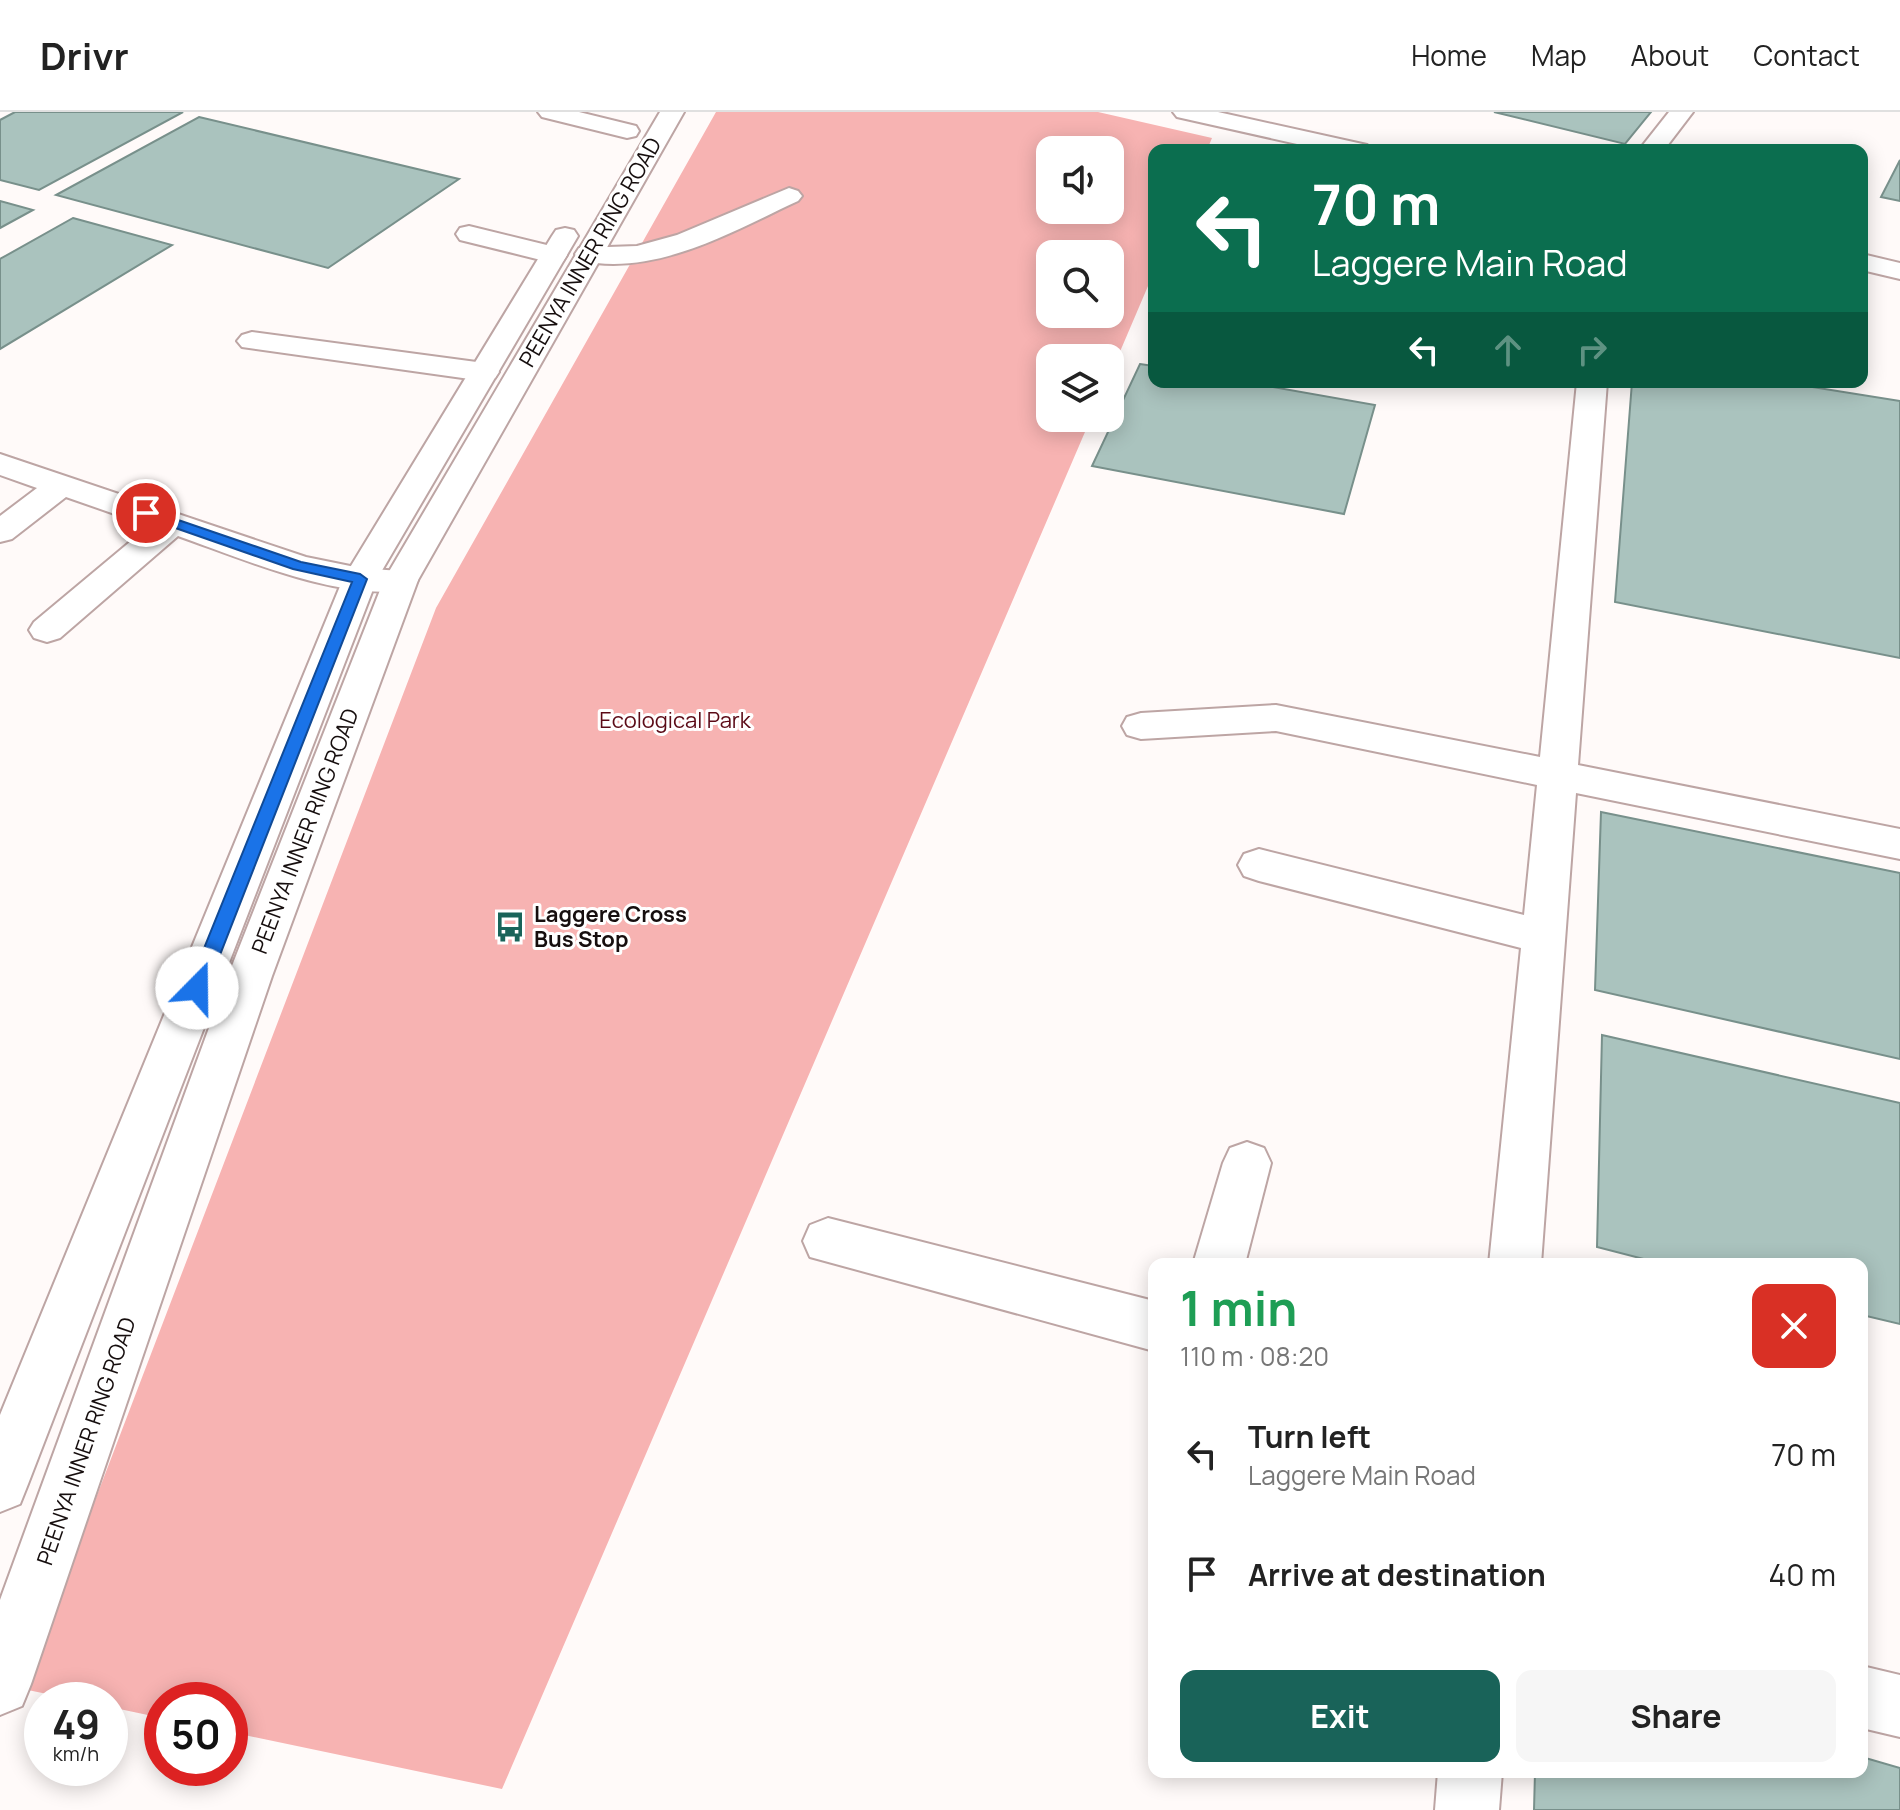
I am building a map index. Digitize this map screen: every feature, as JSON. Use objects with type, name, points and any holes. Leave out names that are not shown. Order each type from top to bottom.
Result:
[{"type":"main road","points":[[550,112],[634,122]]},
{"type":"main road","name":"PEENYA INNER RING ROAD","points":[[0,1484],[380,579],[484,372],[672,112]]},
{"type":"main road","points":[[1185,112],[1331,144]]},
{"type":"main road","points":[[1656,144],[1681,112]]},
{"type":"main road","name":"PEENYA INNER RING ROAD","points":[[0,1684],[250,976],[380,579],[571,255],[634,122]]},
{"type":"main road","points":[[469,234],[571,255],[637,254],[687,241],[789,196]]},
{"type":"main road","points":[[1868,263],[1900,271]]},
{"type":"main road","points":[[252,341],[484,372]]},
{"type":"main road","points":[[1516,1258],[1591,388]]},
{"type":"main road","points":[[0,464],[298,566],[380,579]]},
{"type":"main road","points":[[0,532],[61,485]]},
{"type":"main road","points":[[47,630],[174,523]]},
{"type":"main road","points":[[1141,726],[1276,718],[1900,844]]},
{"type":"main road","points":[[1259,865],[1544,937]]},
{"type":"main road","points":[[1221,1258],[1247,1163]]},
{"type":"main road","points":[[828,1241],[1148,1324]]},
{"type":"main road","points":[[1868,1698],[1900,1706]]},
{"type":"main road","points":[[1467,1810],[1470,1778]]},
{"type":"green space","name":"Ecological Park","points":[[716,112],[1098,112],[1212,138],[1210,144],[1148,144],[1148,286],[1123,344],[1036,344],[1036,432],[1085,432],[502,1789],[248,1736],[248,1682],[144,1682],[144,1714],[128,1711],[128,1682],[26,1682],[436,608]]},
{"type":"building","points":[[15,112],[183,112],[39,190],[0,180],[0,120]]},
{"type":"building","points":[[1494,112],[1651,112],[1625,144]]},
{"type":"building","points":[[199,117],[459,179],[328,268],[56,195]]},
{"type":"building","points":[[1900,160],[1900,201],[1881,197]]},
{"type":"building","points":[[0,201],[33,210],[0,228]]},
{"type":"building","points":[[73,218],[172,245],[0,349],[0,259]]},
{"type":"building","points":[[1140,364],[1148,365],[1148,388],[1278,388],[1375,405],[1344,514],[1092,466],[1108,432],[1124,432],[1124,398]]},
{"type":"building","points":[[1632,388],[1819,388],[1900,401],[1900,658],[1615,602]]},
{"type":"building","points":[[1601,812],[1900,873],[1900,1059],[1595,990]]},
{"type":"building","points":[[1602,1035],[1900,1103],[1900,1324],[1868,1316],[1868,1258],[1640,1258],[1597,1247]]},
{"type":"building","points":[[1868,1759],[1900,1768],[1900,1810],[1534,1810],[1535,1778],[1868,1778]]},
{"type":"place","name":"Laggere Cross Bus Stop","points":[[510,927]]},
{"type":"route","points":[[146,513],[298,566],[360,579],[197,988]]}]
